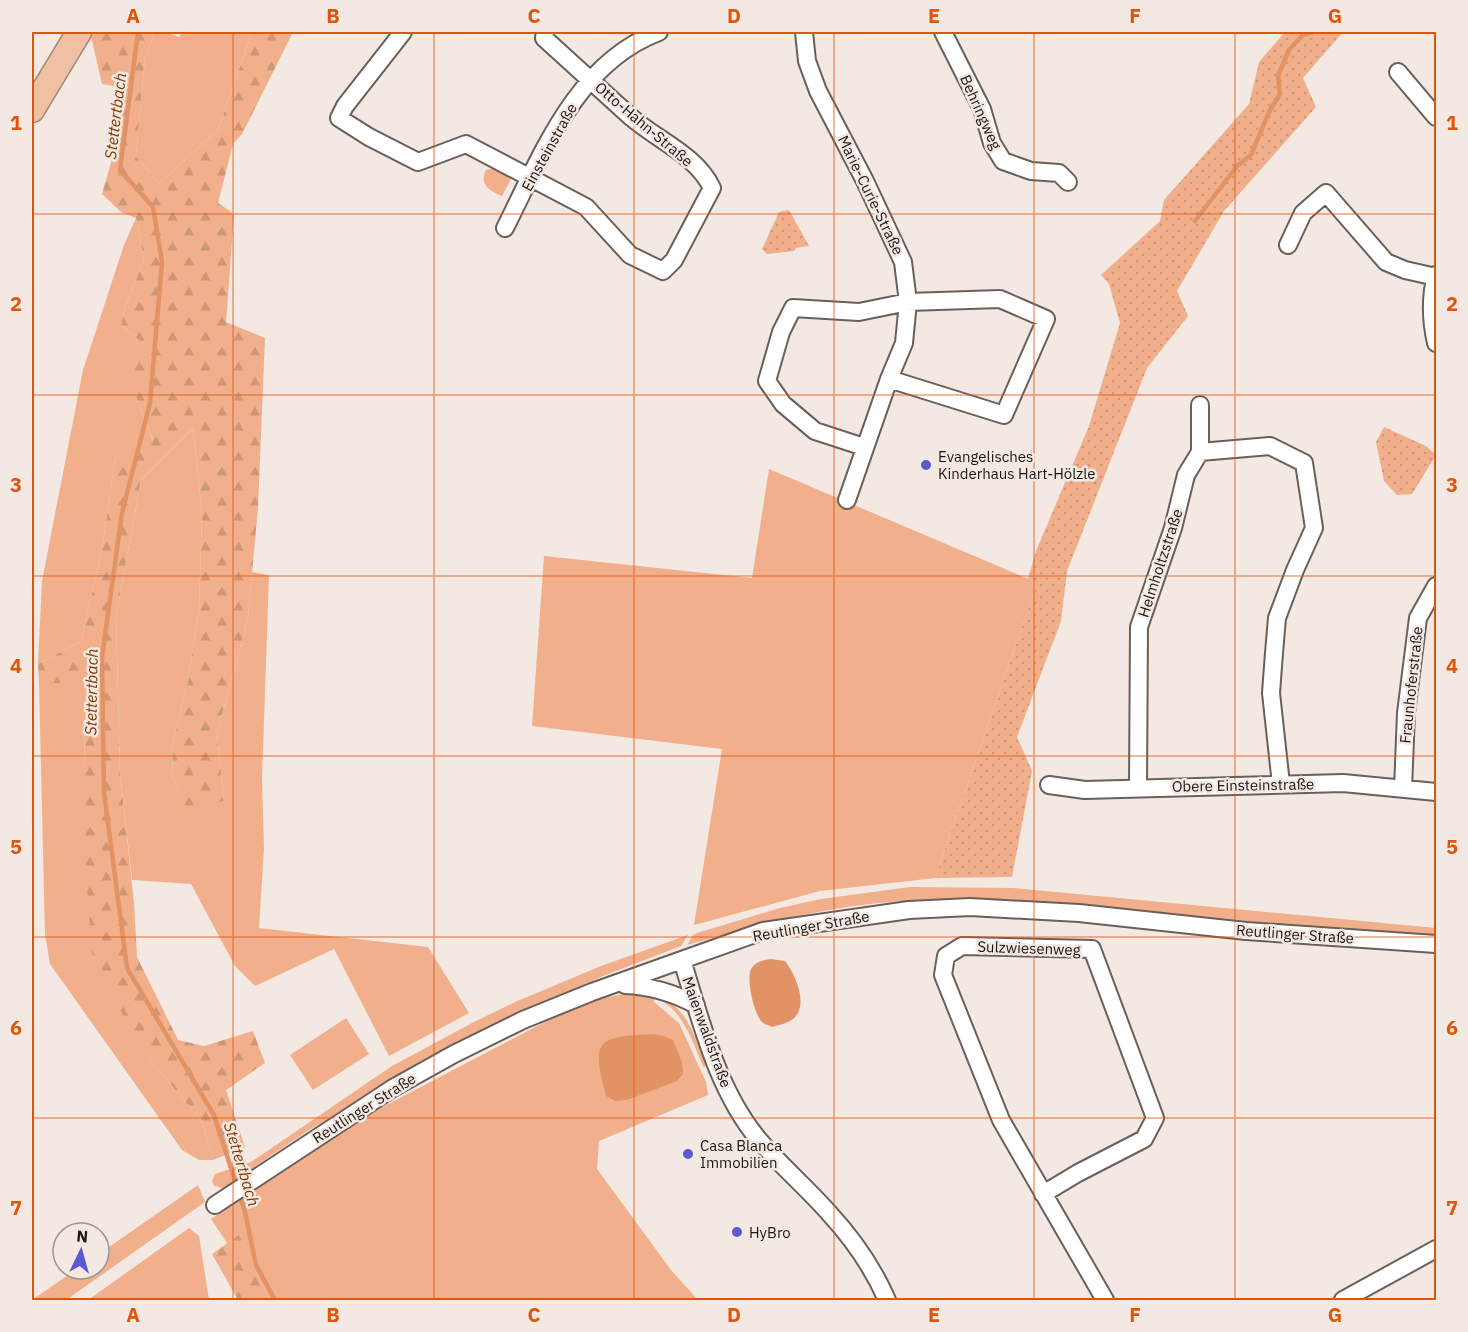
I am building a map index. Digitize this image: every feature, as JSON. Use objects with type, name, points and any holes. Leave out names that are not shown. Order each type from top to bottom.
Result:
[{"type":"highway","points":[[32,110],[80,32]]},
{"type":"street","points":[[403,32],[345,106],[339,118],[369,138],[408,159],[418,162],[466,144],[531,178]]},
{"type":"street","name":"Otto-Hahn-Straße","points":[[531,178],[586,207],[630,255],[663,271],[674,260],[712,188],[707,178],[674,146],[643,127],[544,38],[545,32]]},
{"type":"street","name":"Einsteinstraße","points":[[505,228],[566,111],[591,80],[625,50],[659,32]]},
{"type":"street","name":"Marie-Curie-Straße","points":[[804,32],[807,61],[818,91],[865,181],[903,262],[908,302],[904,343],[864,447],[847,500]]},
{"type":"street","name":"Behringweg","points":[[943,32],[982,109],[992,143],[1003,161],[1031,171],[1059,172],[1068,182]]},
{"type":"street","points":[[1398,72],[1437,117]]},
{"type":"street","points":[[1288,245],[1303,213],[1326,192],[1386,262],[1405,270],[1436,276],[1432,313],[1437,343]]},
{"type":"street","points":[[864,447],[815,432],[783,404],[767,381],[781,332],[793,308],[859,312],[908,302],[1000,299],[1046,319],[1004,415],[889,379]]},
{"type":"street","name":"Helmholtzstraße","points":[[1138,787],[1139,627],[1173,528],[1186,475],[1200,452],[1200,405]]},
{"type":"street","points":[[1200,452],[1269,446],[1304,463],[1314,528],[1277,618],[1271,693],[1281,784]]},
{"type":"street","name":"Fraunhoferstraße","points":[[1403,789],[1406,717],[1418,618],[1437,586]]},
{"type":"street","name":"Obere Einsteinstraße","points":[[1049,785],[1085,790],[1343,783],[1437,792]]},
{"type":"street","name":"Reutlinger Straße","points":[[215,1205],[375,1100],[414,1077],[524,1020],[612,985],[763,931],[909,910],[970,908],[1079,913],[1246,931],[1437,944]]},
{"type":"street","name":"Sulzwiesenweg","points":[[1043,1194],[1144,1139],[1155,1118],[1092,949],[962,946],[946,956],[943,975],[1001,1120],[1043,1194],[1105,1300]]},
{"type":"street","name":"Maienwaldstraße","points":[[682,960],[705,1036],[739,1112],[759,1140],[830,1214],[859,1250],[887,1300]]},
{"type":"street","points":[[612,985],[659,988],[696,1005]]},
{"type":"street","points":[[1343,1300],[1437,1249]]},
{"type":"green space","points":[[90,32],[155,32],[145,57],[136,156],[159,183],[218,130],[252,32],[293,32],[242,134],[233,144],[218,203],[234,214],[226,322],[265,338],[258,507],[248,618],[217,733],[224,801],[185,809],[172,775],[173,742],[188,682],[199,609],[202,514],[193,428],[141,480],[116,616],[120,772],[134,903],[137,957],[178,1040],[204,1046],[253,1031],[265,1063],[226,1090],[245,1147],[213,1160],[202,1121],[149,1059],[93,964],[86,875],[84,768],[86,683],[39,683],[38,664],[81,641],[102,549],[115,459],[153,439],[139,406],[128,366],[140,341],[121,325],[125,307],[144,260],[136,218],[121,212],[102,194],[114,152],[119,87],[102,84]]},
{"type":"green space","points":[[155,32],[165,32],[179,37],[182,32],[252,32],[218,130],[159,183],[136,156],[145,57]]},
{"type":"green space","points":[[1285,32],[1343,32],[1303,78],[1316,107],[1224,211],[1177,291],[1188,316],[1147,368],[1067,571],[1061,621],[1017,737],[1032,771],[1012,877],[935,878],[1036,587],[1028,579],[1036,551],[1089,426],[1120,323],[1109,284],[1101,275],[1160,221],[1164,200],[1249,104],[1259,62]]},
{"type":"green space","points":[[496,167],[513,175],[502,196],[489,189],[484,179],[486,170]]},
{"type":"green space","points":[[789,210],[809,246],[796,248],[794,251],[767,254],[762,249],[779,212]]},
{"type":"green space","points":[[136,218],[144,260],[125,307],[121,325],[140,341],[139,406],[153,440],[115,459],[102,549],[81,641],[38,664],[42,581],[83,370],[124,245]]},
{"type":"green space","points":[[1384,427],[1426,446],[1436,455],[1412,494],[1397,495],[1384,481],[1376,442]]},
{"type":"green space","points":[[193,428],[202,514],[199,609],[188,682],[173,742],[172,775],[185,808],[224,800],[217,733],[248,618],[252,572],[269,575],[262,779],[264,848],[259,928],[428,947],[469,1013],[389,1056],[334,949],[255,986],[235,966],[191,884],[132,880],[120,772],[116,616],[141,480]]},
{"type":"green space","points":[[769,469],[1031,580],[1036,587],[935,878],[820,891],[694,925],[722,749],[532,726],[544,556],[752,578]]},
{"type":"green space","points":[[39,683],[86,683],[84,768],[149,1059],[202,1121],[213,1160],[199,1160],[182,1150],[50,964],[45,934]]},
{"type":"green space","points":[[910,887],[1013,888],[1436,928],[1436,937],[1042,904],[987,900],[932,900],[878,903],[830,910],[687,945],[697,933],[780,908],[821,899]]},
{"type":"green space","points":[[688,935],[681,946],[603,976],[479,1032],[309,1130],[223,1188],[214,1186],[212,1181],[215,1174],[251,1162],[392,1066],[474,1022],[601,966]]},
{"type":"green space","points":[[628,993],[654,994],[654,1002],[679,1023],[706,1082],[708,1095],[599,1141],[597,1169],[671,1270],[698,1300],[269,1300],[239,1236],[227,1243],[211,1219],[373,1112],[581,1003]]},
{"type":"green space","points":[[659,995],[677,1008],[689,1024],[706,1064],[704,1068],[681,1020],[675,1011],[658,999]]},
{"type":"green space","points":[[346,1018],[369,1054],[313,1090],[290,1055]]},
{"type":"green space","points":[[198,1185],[205,1202],[111,1268],[111,1246]]},
{"type":"green space","points":[[189,1228],[199,1236],[209,1300],[88,1300]]},
{"type":"green space","points":[[239,1235],[269,1300],[238,1300],[212,1254]]},
{"type":"green space","points":[[60,1281],[93,1281],[66,1300],[32,1300]]},
{"type":"shaded area","points":[[771,959],[785,961],[797,983],[801,1000],[796,1016],[788,1022],[772,1027],[763,1023],[757,1013],[750,981],[751,969],[760,962]]},
{"type":"shaded area","points":[[652,1034],[673,1040],[682,1062],[683,1074],[677,1081],[627,1100],[615,1101],[606,1096],[599,1063],[602,1045],[619,1037]]},
{"type":"waterway","name":"Stettertbach","points":[[138,32],[120,170],[153,207],[162,262],[150,403],[122,513],[102,657],[104,792],[127,968],[214,1115],[245,1212],[256,1265],[275,1300]]},
{"type":"waterway","points":[[1195,221],[1237,166],[1251,155],[1269,112],[1280,94],[1278,76],[1289,50],[1303,35],[1313,32]]},
{"type":"place","name":"Evangelisches Kinderhaus Hart-Hölzle","points":[[926,465]]},
{"type":"place","name":"Casa Blanca Immobilien","points":[[688,1154]]},
{"type":"place","name":"HyBro","points":[[737,1232]]}]
